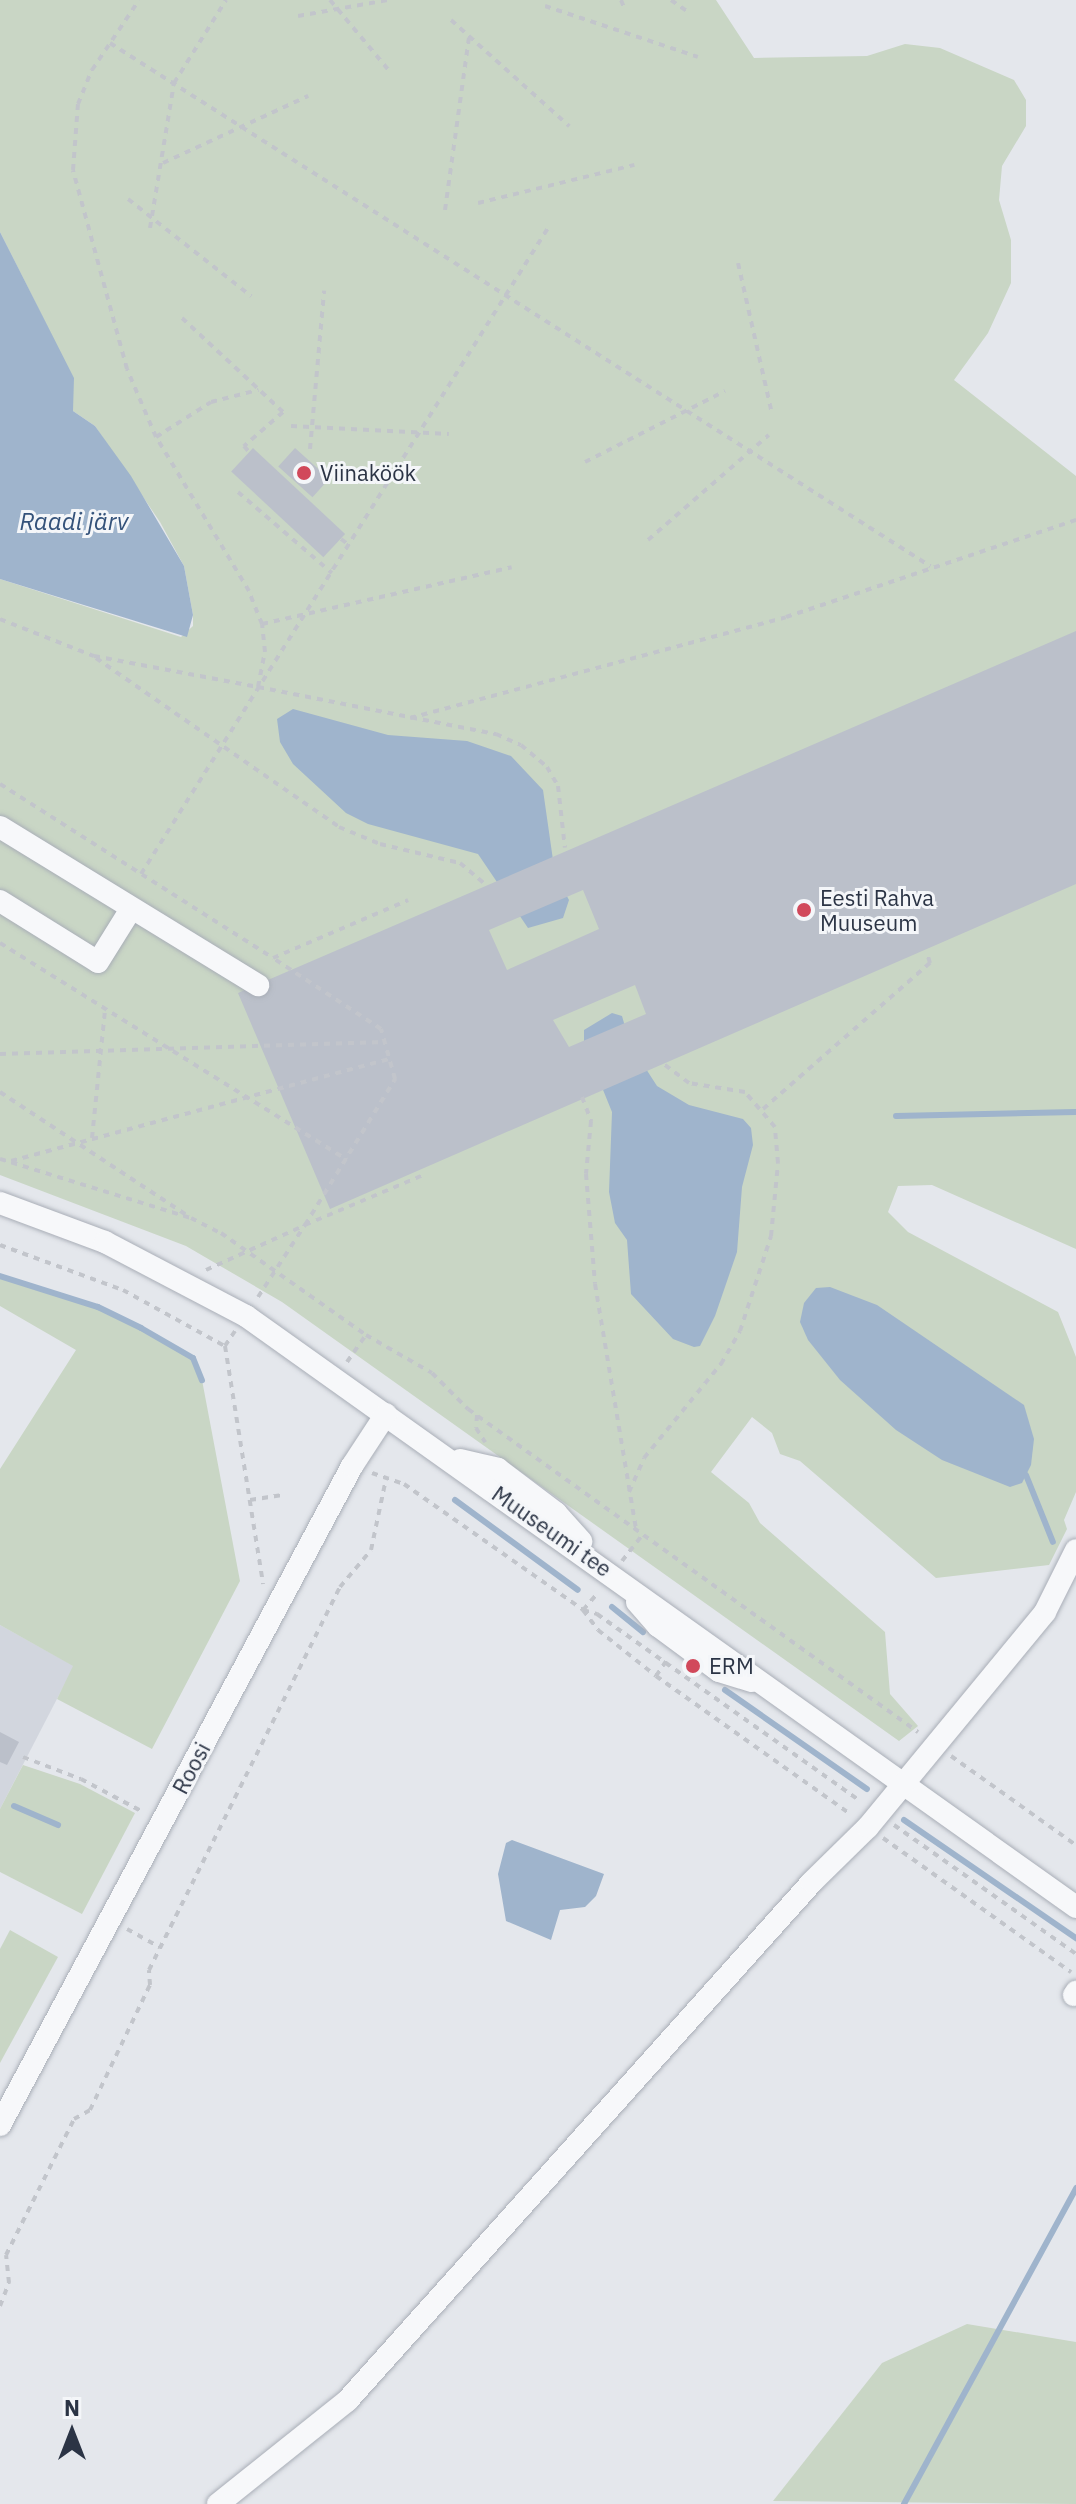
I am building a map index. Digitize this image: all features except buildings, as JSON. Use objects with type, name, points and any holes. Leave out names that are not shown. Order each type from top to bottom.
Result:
[{"type":"street","points":[[0,827],[258,985]]},
{"type":"street","points":[[0,901],[98,962],[131,909]]},
{"type":"street","name":"Muuseumi tee","points":[[0,1203],[105,1242],[185,1280],[335,1378],[1076,1907]]},
{"type":"street","name":"Roosi","points":[[0,2125],[352,1466],[386,1414]]},
{"type":"street","points":[[218,2504],[347,2401],[812,1882],[874,1821],[1045,1612],[1076,1550]]},
{"type":"path","points":[[139,0],[110,43],[78,104],[73,170],[104,294],[156,437],[249,591],[262,624],[265,652],[258,687]]},
{"type":"path","points":[[150,228],[174,83],[226,0]]},
{"type":"path","points":[[330,0],[391,73]]},
{"type":"path","points":[[348,7],[351,0]]},
{"type":"path","points":[[298,16],[388,0]]},
{"type":"path","points":[[621,0],[625,10]]},
{"type":"path","points":[[671,0],[687,11]]},
{"type":"path","points":[[545,6],[698,57]]},
{"type":"path","points":[[451,20],[569,126]]},
{"type":"path","points":[[445,210],[469,38]]},
{"type":"path","points":[[110,43],[689,409],[930,566]]},
{"type":"path","points":[[163,163],[308,96]]},
{"type":"path","points":[[478,203],[634,165]]},
{"type":"path","points":[[128,199],[251,296]]},
{"type":"path","points":[[141,874],[548,228]]},
{"type":"path","points":[[738,263],[772,414]]},
{"type":"path","points":[[310,449],[324,291]]},
{"type":"path","points":[[182,318],[283,412],[244,446],[249,452]]},
{"type":"path","points":[[156,437],[211,402],[259,390]]},
{"type":"path","points":[[585,462],[725,391]]},
{"type":"path","points":[[291,426],[449,434]]},
{"type":"path","points":[[648,540],[769,435]]},
{"type":"path","points":[[238,492],[332,573]]},
{"type":"path","points":[[410,718],[786,617],[930,566],[1076,520]]},
{"type":"path","points":[[341,539],[349,545]]},
{"type":"path","points":[[300,545],[305,540]]},
{"type":"path","points":[[262,624],[512,567]]},
{"type":"path","points":[[0,619],[94,656],[496,734],[535,755],[558,786],[565,848]]},
{"type":"path","points":[[94,656],[339,827],[380,844],[460,863],[484,883]]},
{"type":"path","points":[[0,784],[381,1029],[395,1079],[347,1160],[258,1296]]},
{"type":"path","points":[[273,958],[408,900]]},
{"type":"path","points":[[0,943],[347,1160]]},
{"type":"path","points":[[763,1109],[930,963],[927,953]]},
{"type":"path","points":[[92,1138],[98,1051],[105,1010]]},
{"type":"path","points":[[0,1054],[385,1042]]},
{"type":"path","points":[[8,1162],[390,1059]]},
{"type":"path","points":[[629,1492],[653,1445],[732,1347],[767,1256],[778,1142],[763,1109],[745,1092],[689,1083],[662,1063]]},
{"type":"path","points":[[0,1092],[80,1141],[191,1218],[247,1251],[366,1335],[421,1365],[468,1409],[1076,1845]]},
{"type":"path","points":[[582,1097],[591,1121],[586,1174],[593,1269],[636,1529]]},
{"type":"path","points":[[0,1159],[191,1218]]},
{"type":"path","points":[[185,1280],[426,1174]]},
{"type":"path","points":[[0,1245],[123,1290],[225,1346],[264,1584],[256,1597]]},
{"type":"path","points":[[335,1378],[366,1335]]},
{"type":"path","points":[[352,1466],[404,1484],[583,1610],[598,1630],[656,1676],[1076,1954]]},
{"type":"path","points":[[0,2306],[9,2283],[6,2255],[74,2119],[90,2110],[150,1985],[149,1970],[340,1587],[371,1550],[386,1479]]},
{"type":"path","points":[[250,1500],[281,1495]]},
{"type":"path","points":[[583,1610],[643,1534]]},
{"type":"path","points":[[583,1610],[597,1614],[874,1821],[1075,1988]]},
{"type":"path","points":[[23,1757],[81,1779],[143,1812]]},
{"type":"path","points":[[136,1825],[150,1799]]},
{"type":"path","points":[[110,1919],[160,1947]]},
{"type":"shaded area","points":[[0,1625],[74,1666],[0,1809]]},
{"type":"green space","points":[[0,0],[716,0],[754,58],[867,56],[905,44],[940,48],[1014,80],[1026,100],[1026,126],[1002,166],[999,200],[1011,240],[1011,283],[988,333],[954,380],[1076,476],[1076,1249],[932,1185],[898,1186],[888,1212],[908,1232],[1058,1312],[1076,1357],[1076,1492],[1064,1520],[1067,1529],[1049,1565],[936,1578],[800,1461],[780,1454],[772,1433],[752,1417],[711,1472],[749,1503],[760,1523],[885,1632],[890,1694],[918,1726],[899,1741],[282,1302],[186,1246],[0,1175],[0,579],[181,637],[193,626],[193,615],[184,566],[160,522],[95,426],[73,411],[73,378],[0,232]]},
{"type":"green space","points":[[0,1276],[98,1307],[141,1328],[193,1358],[202,1380],[240,1581],[152,1749],[57,1699],[73,1666],[0,1625],[0,1469],[76,1350],[0,1306]]},
{"type":"green space","points":[[23,1765],[80,1784],[135,1813],[82,1914],[0,1872],[0,1809]]},
{"type":"green space","points":[[10,1930],[58,1957],[0,2063],[0,1949]]},
{"type":"green space","points":[[967,2324],[1076,2342],[1076,2504],[773,2501],[882,2363]]},
{"type":"water","name":"Raadi järv","points":[[0,232],[74,378],[73,411],[95,426],[131,476],[184,566],[193,615],[187,637],[0,579]]},
{"type":"water","points":[[293,709],[388,735],[467,741],[511,756],[543,790],[555,874],[569,900],[563,918],[528,928],[478,854],[368,824],[346,813],[293,764],[280,742],[277,719]]},
{"type":"water","points":[[612,1013],[622,1016],[630,1044],[657,1086],[689,1105],[743,1119],[751,1128],[753,1145],[742,1187],[737,1252],[715,1316],[700,1346],[694,1347],[673,1339],[631,1294],[627,1240],[615,1223],[609,1192],[612,1112],[584,1043],[584,1030]]},
{"type":"water","points":[[830,1287],[877,1305],[1024,1405],[1034,1439],[1031,1465],[1022,1483],[1010,1487],[942,1460],[896,1430],[840,1380],[808,1340],[800,1322],[804,1303],[816,1288]]},
{"type":"water","points":[[512,1840],[604,1874],[596,1896],[585,1907],[560,1910],[551,1940],[506,1921],[498,1874],[506,1843]]},
{"type":"waterway","points":[[896,1116],[1076,1112]]},
{"type":"waterway","points":[[0,1276],[98,1307],[141,1328],[193,1358],[202,1380]]},
{"type":"waterway","points":[[1026,1475],[1053,1542]]},
{"type":"waterway","points":[[455,1500],[578,1590]]},
{"type":"waterway","points":[[612,1607],[643,1632]]},
{"type":"waterway","points":[[725,1690],[867,1789]]},
{"type":"waterway","points":[[14,1806],[58,1825]]},
{"type":"waterway","points":[[904,1820],[1076,1938]]},
{"type":"waterway","points":[[904,2504],[1076,2188]]},
{"type":"place","name":"Viinaköök","points":[[304,473]]},
{"type":"place","name":"Eesti Rahva Muuseum","points":[[804,910]]},
{"type":"place","name":"ERM","points":[[693,1666]]}]
